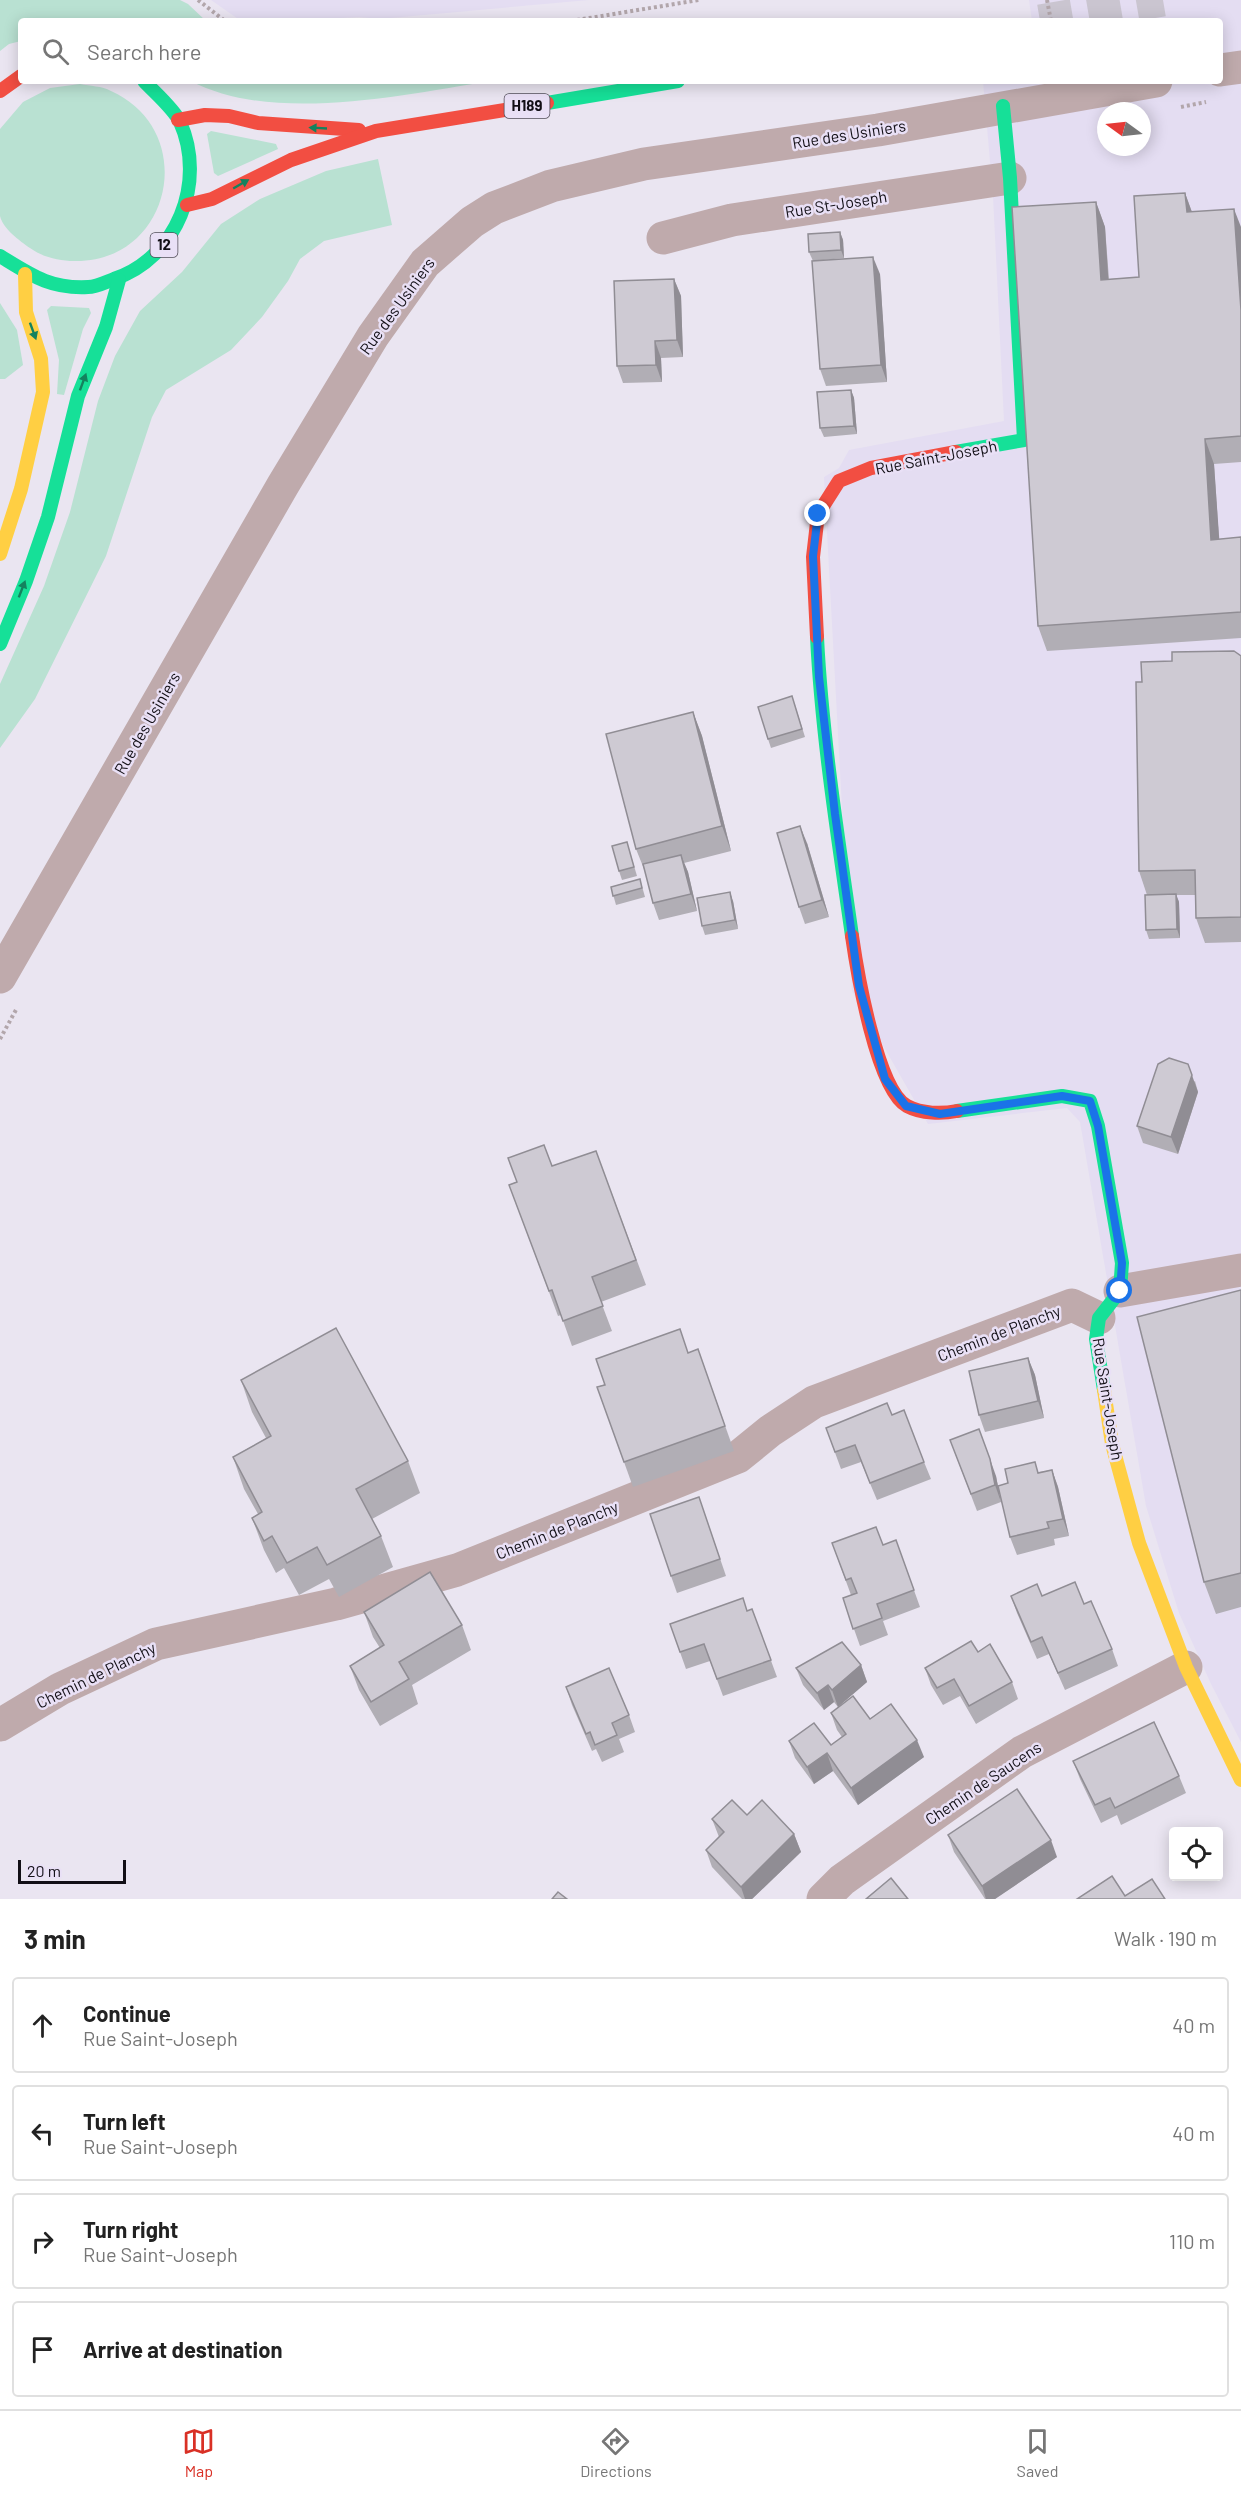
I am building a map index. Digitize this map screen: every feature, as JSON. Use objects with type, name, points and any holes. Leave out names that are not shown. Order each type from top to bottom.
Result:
[{"type":"main road","points":[[0,91],[18,77]]},
{"type":"main road","name":"12","points":[[0,256],[25,274],[67,286],[92,286],[119,280],[141,268],[162,248],[179,224],[187,205],[191,183],[190,157],[178,120],[155,89],[148,84]]},
{"type":"main road","name":"H189","points":[[376,131],[660,84]]},
{"type":"main road","name":"Rue Saint-Joseph","points":[[1003,106],[1010,178],[1024,440],[872,468],[839,481],[818,514],[813,556],[819,677],[859,986],[885,1079],[906,1106],[940,1114],[1062,1096],[1090,1101],[1098,1126],[1122,1263],[1120,1291],[1099,1318],[1096,1339],[1112,1444],[1139,1543],[1186,1667],[1241,1780]]},
{"type":"main road","points":[[178,120],[205,116],[229,116],[258,123],[376,131]]},
{"type":"main road","points":[[187,205],[212,199],[291,159],[376,131]]},
{"type":"main road","points":[[0,554],[24,479],[43,392],[41,359],[26,312],[25,274]]},
{"type":"main road","points":[[0,644],[26,581],[48,517],[78,396],[106,327],[119,280]]},
{"type":"street","points":[[1223,70],[1241,67]]},
{"type":"street","name":"Rue des Usiniers","points":[[0,977],[283,485],[373,336],[425,263],[446,243],[494,208],[522,196],[580,178],[644,164],[878,130],[1003,106],[1138,84]]},
{"type":"street","name":"Rue St-Joseph","points":[[663,238],[732,220],[1010,178]]},
{"type":"street","points":[[1120,1291],[1241,1270]]},
{"type":"street","name":"Chemin de Planchy","points":[[0,1725],[60,1689],[156,1644],[336,1604],[457,1570],[738,1457],[770,1431],[814,1402],[1072,1305],[1099,1318]]},
{"type":"street","name":"Chemin de Saucens","points":[[823,1899],[842,1880],[1022,1752],[1186,1667]]},
{"type":"path","points":[[198,0],[221,18]]},
{"type":"path","points":[[589,18],[699,0]]},
{"type":"path","points":[[1047,0],[1050,18]]},
{"type":"path","points":[[1175,109],[1208,102]]},
{"type":"path","points":[[0,1039],[21,1001]]},
{"type":"shaded area","points":[[211,0],[589,0],[391,18],[237,18]]},
{"type":"shaded area","points":[[1029,0],[1241,0],[1241,1742],[1211,1684],[1179,1613],[1146,1506],[1080,1122],[1067,1108],[928,1124],[852,991],[824,477],[839,468],[849,450],[1004,421],[993,196],[983,84],[1223,84],[1223,18],[1032,18]]},
{"type":"green space","points":[[0,0],[180,0],[188,4],[203,18],[18,18],[18,42],[9,44],[0,51]]},
{"type":"green space","points":[[80,84],[107,89],[139,110],[157,135],[164,163],[163,192],[152,219],[134,241],[107,256],[68,261],[51,258],[35,251],[12,234],[2,221],[0,216],[0,129],[23,102],[50,88]]},
{"type":"green space","points":[[199,84],[472,84],[379,98],[298,104],[260,101],[224,94]]},
{"type":"green space","points":[[211,131],[276,144],[278,149],[218,176],[214,173],[207,134]]},
{"type":"green space","points":[[378,159],[392,225],[324,241],[300,259],[288,281],[262,317],[231,350],[166,390],[152,417],[106,556],[35,699],[0,748],[0,684],[44,586],[70,512],[98,401],[115,356],[140,311],[182,272],[221,224],[260,199],[326,171]]},
{"type":"green space","points":[[0,303],[17,330],[23,365],[5,379],[0,379]]},
{"type":"green space","points":[[51,306],[89,308],[91,313],[83,329],[64,395],[57,394],[59,360],[47,310]]},
{"type":"building","points":[[1185,193],[1187,212],[1234,209],[1241,310],[1241,436],[1205,439],[1211,540],[1241,537],[1241,612],[1038,626],[1012,207],[1096,202],[1101,280],[1139,277],[1134,196]]},
{"type":"building","points":[[840,232],[841,250],[809,252],[808,234]]},
{"type":"building","points":[[873,257],[881,365],[820,369],[812,261]]},
{"type":"building","points":[[674,279],[677,340],[655,341],[656,365],[617,366],[614,281]]},
{"type":"building","points":[[851,390],[854,426],[820,428],[817,392]]},
{"type":"building","points":[[1234,651],[1241,656],[1241,917],[1196,918],[1195,870],[1139,871],[1136,682],[1142,682],[1141,662],[1172,661],[1172,652]]},
{"type":"building","points":[[792,696],[802,729],[768,739],[758,707]]},
{"type":"building","points":[[693,712],[722,826],[636,849],[606,734]]},
{"type":"building","points":[[800,826],[822,900],[799,907],[777,833]]},
{"type":"building","points":[[627,842],[634,867],[619,871],[612,846]]},
{"type":"building","points":[[681,855],[691,894],[653,903],[643,864]]},
{"type":"building","points":[[640,879],[642,888],[613,896],[611,887]]},
{"type":"building","points":[[730,892],[735,920],[702,926],[697,898]]},
{"type":"building","points":[[1176,894],[1177,929],[1146,930],[1145,895]]},
{"type":"building","points":[[1169,1058],[1188,1064],[1192,1075],[1171,1137],[1137,1126],[1158,1064]]},
{"type":"building","points":[[544,1145],[552,1166],[596,1151],[636,1260],[592,1277],[603,1306],[563,1321],[552,1290],[549,1291],[509,1185],[517,1182],[508,1158]]},
{"type":"building","points":[[1241,1290],[1241,1573],[1204,1582],[1137,1317]]},
{"type":"building","points":[[336,1328],[408,1461],[356,1489],[381,1536],[327,1565],[317,1547],[287,1563],[272,1536],[264,1541],[252,1518],[262,1512],[233,1457],[271,1436],[241,1380]]},
{"type":"building","points":[[680,1329],[688,1353],[698,1349],[725,1426],[624,1462],[597,1387],[605,1385],[596,1359]]},
{"type":"building","points":[[1028,1358],[1038,1401],[979,1415],[969,1371]]},
{"type":"building","points":[[887,1403],[892,1415],[904,1410],[924,1462],[870,1483],[855,1445],[835,1452],[826,1428]]},
{"type":"building","points":[[979,1429],[990,1459],[995,1485],[971,1494],[950,1440]]},
{"type":"building","points":[[1035,1462],[1038,1473],[1052,1470],[1063,1519],[1047,1522],[1049,1528],[1010,1537],[998,1486],[1008,1483],[1005,1469]]},
{"type":"building","points":[[699,1497],[720,1559],[671,1576],[650,1514]]},
{"type":"building","points":[[876,1527],[883,1545],[896,1540],[914,1590],[877,1604],[882,1618],[853,1629],[843,1598],[857,1593],[851,1578],[846,1580],[832,1543]]},
{"type":"building","points":[[430,1572],[462,1625],[399,1662],[409,1679],[371,1702],[350,1666],[384,1645],[364,1612]]},
{"type":"building","points":[[1075,1582],[1084,1604],[1091,1601],[1112,1649],[1058,1673],[1042,1637],[1031,1642],[1011,1596],[1037,1584],[1042,1596]]},
{"type":"building","points":[[743,1598],[747,1611],[752,1609],[771,1660],[717,1679],[704,1644],[680,1652],[670,1624]]},
{"type":"building","points":[[971,1641],[978,1652],[990,1644],[1012,1682],[969,1706],[954,1679],[937,1688],[925,1668]]},
{"type":"building","points":[[842,1642],[861,1665],[832,1690],[828,1685],[817,1693],[796,1668]]},
{"type":"building","points":[[609,1668],[629,1715],[612,1723],[617,1735],[595,1745],[590,1732],[586,1734],[566,1687]]},
{"type":"building","points":[[853,1696],[870,1719],[891,1704],[917,1740],[851,1788],[827,1753],[807,1767],[789,1741],[814,1723],[831,1745],[846,1734],[831,1713]]},
{"type":"building","points":[[1154,1722],[1179,1776],[1115,1808],[1110,1798],[1095,1805],[1073,1761]]},
{"type":"building","points":[[1017,1789],[1051,1840],[982,1886],[948,1835]]},
{"type":"building","points":[[732,1800],[747,1815],[762,1800],[794,1834],[741,1887],[706,1850],[724,1832],[712,1819]]},
{"type":"building","points":[[1112,1876],[1125,1896],[1152,1879],[1165,1899],[1077,1899]]},
{"type":"building","points":[[891,1878],[908,1899],[866,1899]]},
{"type":"building","points":[[558,1892],[567,1899],[552,1899]]},
{"type":"tunnel","points":[[1058,18],[1163,0]]},
{"type":"traffic: fast","points":[[0,256],[31,275],[52,283],[63,286],[91,287],[136,269],[155,254],[170,236],[181,215],[188,193],[190,169],[188,145],[180,122],[169,106],[147,84]]},
{"type":"traffic: fast","points":[[547,103],[660,84]]},
{"type":"traffic: fast","points":[[956,452],[1024,440],[1010,178],[1003,106]]},
{"type":"traffic: fast","points":[[0,644],[26,581],[48,517],[78,396],[106,327],[119,280]]},
{"type":"traffic: fast","points":[[817,637],[827,749],[852,936]]},
{"type":"traffic: fast","points":[[957,1111],[1062,1096],[1090,1101],[1098,1126],[1122,1263],[1120,1291],[1099,1318],[1096,1339],[1104,1390]]},
{"type":"traffic: slow","points":[[0,554],[21,489],[43,392],[41,359],[26,312],[25,274]]},
{"type":"traffic: slow","points":[[1104,1390],[1112,1444],[1139,1543],[1186,1667],[1241,1780]]},
{"type":"traffic: jam","points":[[0,91],[18,78]]},
{"type":"traffic: jam","points":[[187,205],[212,199],[291,160],[376,131],[547,103]]},
{"type":"traffic: jam","points":[[178,120],[205,115],[229,116],[258,123],[359,130]]},
{"type":"traffic: jam","points":[[817,637],[813,557],[818,514],[839,481],[871,468],[956,452]]},
{"type":"traffic: jam","points":[[852,936],[870,1028],[886,1078],[896,1096],[907,1106],[919,1111],[939,1113],[957,1111]]},
{"type":"route","points":[[818,514],[813,556],[819,677],[835,814],[859,986],[885,1079],[906,1106],[940,1114],[1062,1096],[1090,1101],[1098,1126],[1122,1263],[1120,1291]]}]
